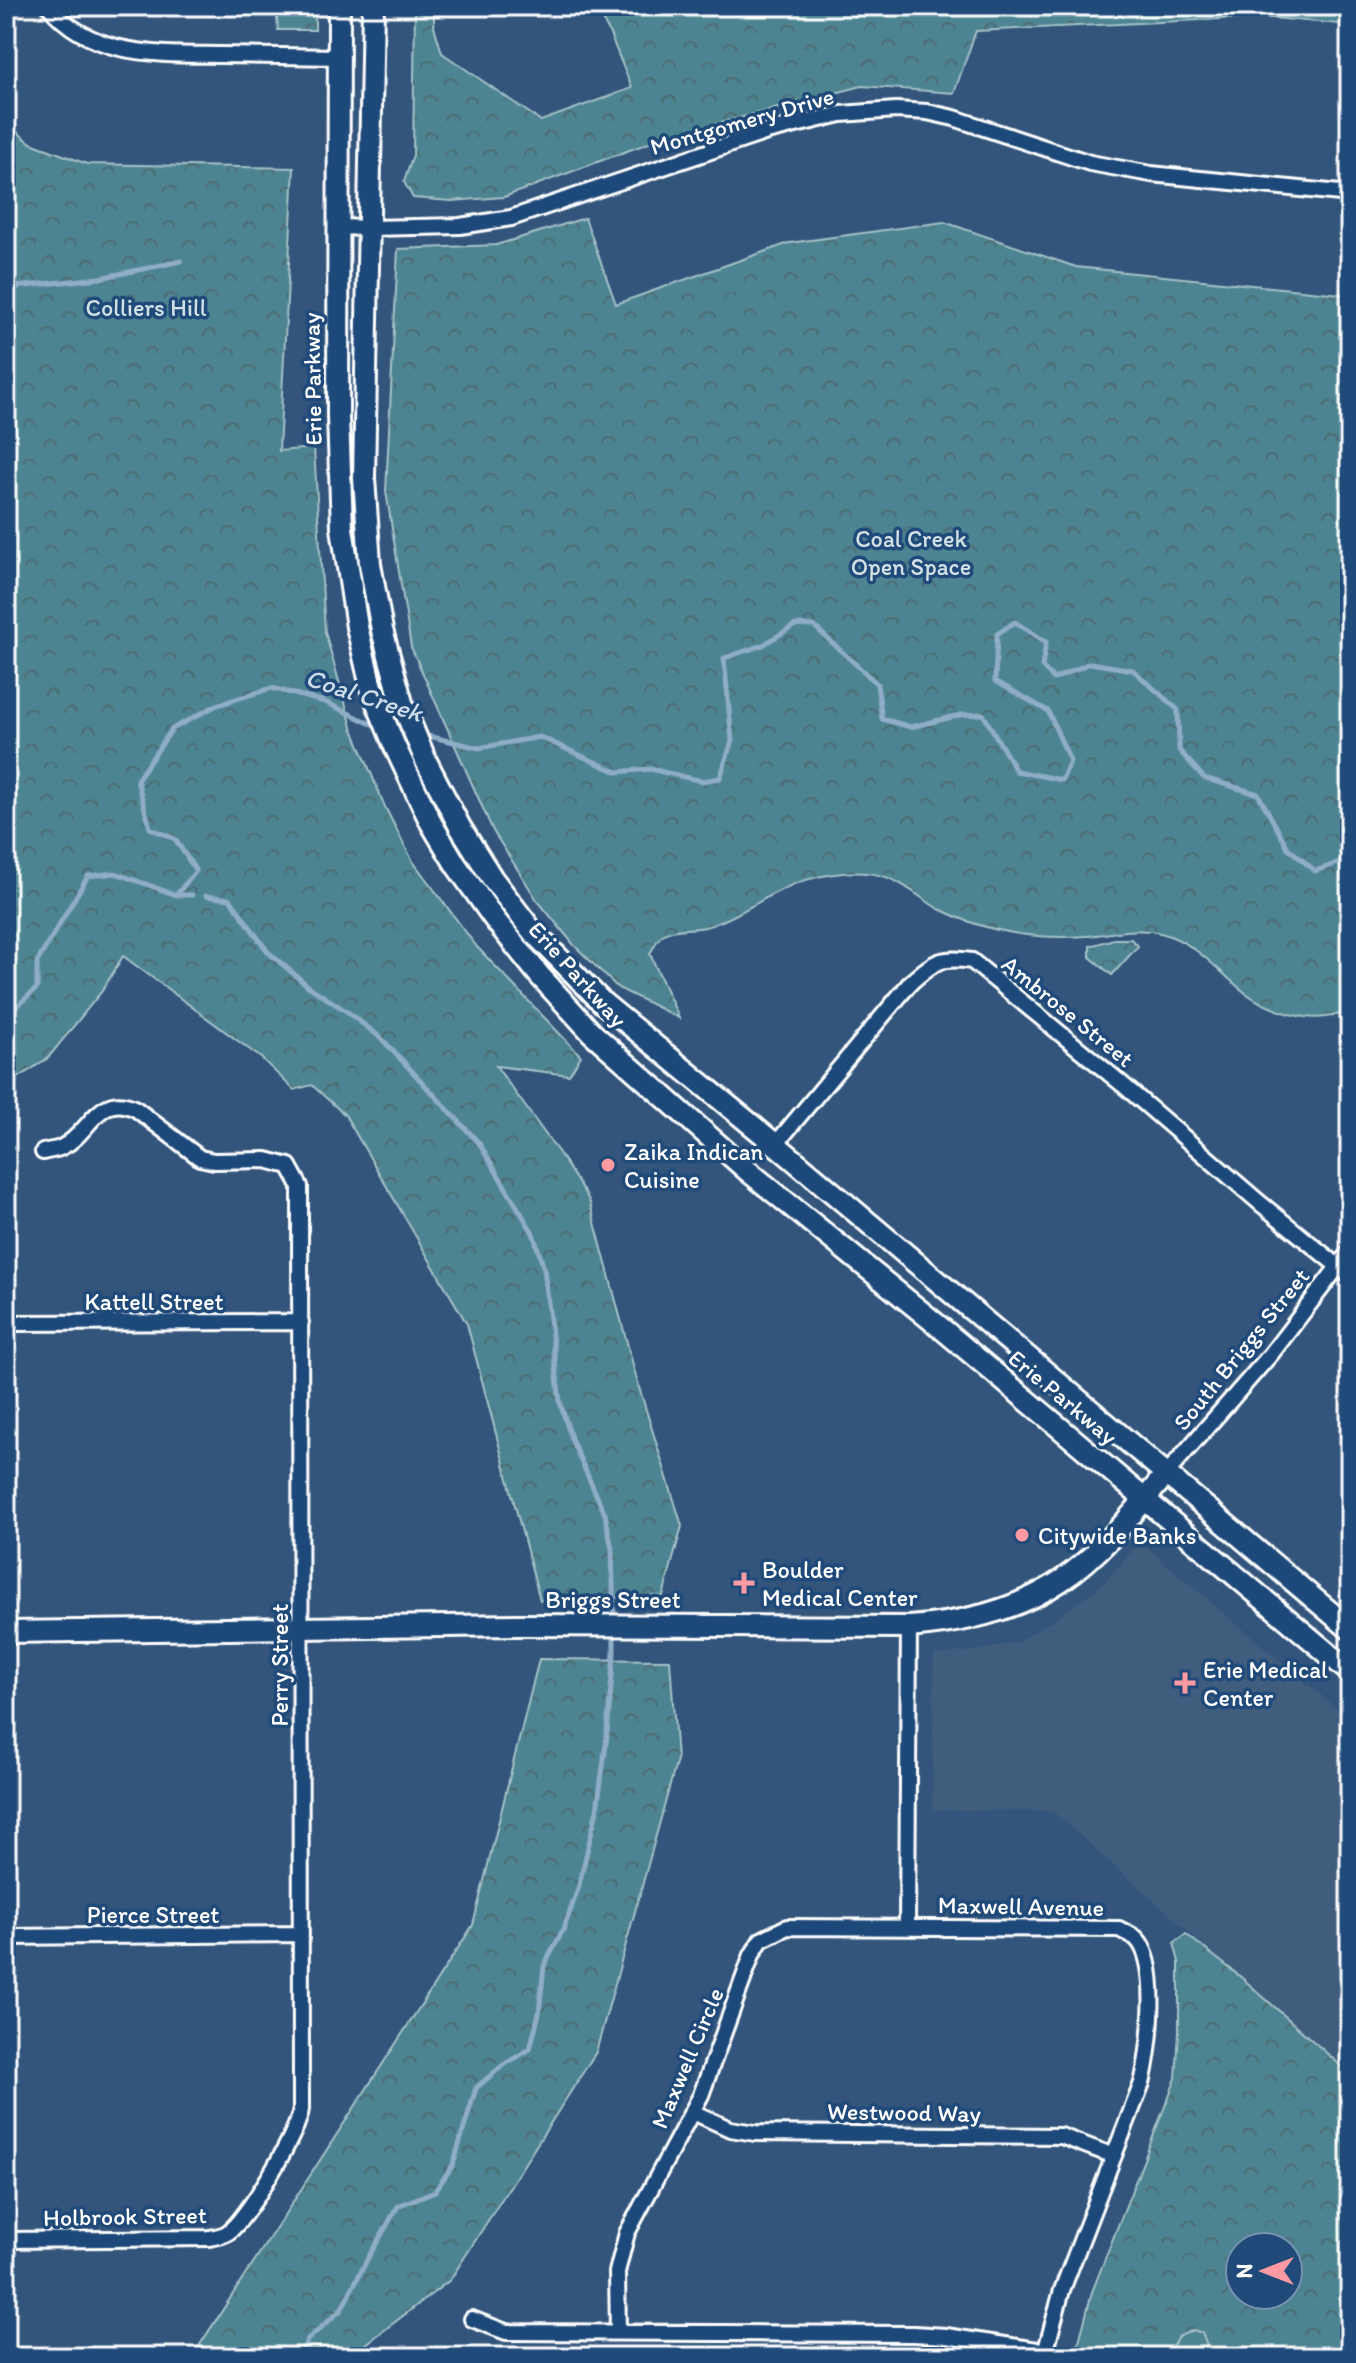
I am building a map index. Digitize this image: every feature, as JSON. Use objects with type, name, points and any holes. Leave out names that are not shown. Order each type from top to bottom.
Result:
[{"type":"main road","name":"Erie Parkway","points":[[339,6],[338,416],[342,528],[357,627],[372,691],[431,823],[456,865],[540,976],[592,1033],[748,1171],[940,1327],[1350,1672]]},
{"type":"main road","name":"Erie Parkway","points":[[373,6],[364,478],[370,564],[382,630],[402,703],[426,761],[460,827],[492,878],[533,932],[593,993],[1350,1629]]},
{"type":"main road","name":"Briggs Street","points":[[6,1632],[588,1625],[909,1627],[949,1623],[988,1615],[1061,1581],[1091,1556],[1166,1474]]},
{"type":"street","points":[[49,6],[76,31],[124,51],[162,55],[339,57]]},
{"type":"street","name":"Montgomery Drive","points":[[337,227],[460,226],[511,218],[767,132],[841,114],[896,110],[954,118],[1090,163],[1151,174],[1350,194]]},
{"type":"street","name":"Ambrose Street","points":[[775,1145],[911,982],[931,965],[950,958],[972,961],[1350,1276]]},
{"type":"street","name":"Perry Street","points":[[43,1152],[62,1147],[103,1108],[127,1104],[200,1158],[214,1161],[266,1160],[289,1166],[300,1186],[300,2117],[265,2182]]},
{"type":"street","name":"South Briggs Street","points":[[1166,1474],[1271,1354],[1350,1251]]},
{"type":"street","name":"Kattell Street","points":[[6,1323],[301,1322]]},
{"type":"street","name":"Maxwell Avenue","points":[[909,1627],[907,1927],[1119,1929],[1136,1938],[1149,1960],[1151,2028],[1142,2083],[1062,2290],[1044,2354]]},
{"type":"street","name":"Maxwell Circle","points":[[618,2333],[617,2272],[627,2233],[693,2112],[752,1955],[761,1940],[787,1927],[907,1927]]},
{"type":"street","name":"Pierce Street","points":[[6,1937],[301,1934]]},
{"type":"street","name":"Westwood Way","points":[[693,2112],[730,2129],[755,2133],[1061,2136],[1114,2156]]},
{"type":"street","name":"Holbrook Street","points":[[6,2240],[209,2238],[226,2234],[236,2225],[265,2182]]},
{"type":"street","points":[[472,2319],[506,2332],[914,2334],[946,2336],[1044,2354]]},
{"type":"shaded area","points":[[1140,1542],[1350,1720],[1350,2074],[1052,1811],[932,1810],[934,1655],[1017,1642],[1103,1584]]},
{"type":"green space","points":[[276,6],[315,6],[315,30],[278,30]]},
{"type":"green space","points":[[415,6],[434,6],[434,26],[442,53],[541,121],[632,88],[599,13],[601,6],[1350,6],[1350,25],[1261,17],[976,31],[954,93],[862,86],[659,139],[504,197],[451,201],[413,198],[404,182],[413,155]]},
{"type":"green space","name":"Colliers Hill","points":[[6,123],[31,143],[87,164],[294,168],[279,451],[314,448],[325,632],[352,727],[385,807],[412,860],[477,947],[581,1056],[569,1075],[496,1066],[589,1200],[638,1384],[682,1526],[663,1596],[540,1600],[467,1324],[345,1115],[312,1085],[294,1090],[261,1058],[123,956],[102,991],[48,1058],[6,1086]]},
{"type":"green space","name":"Coal Creek Open Space","points":[[585,218],[616,304],[789,243],[944,222],[1076,267],[1350,295],[1350,1011],[1315,1018],[1267,1006],[1246,993],[1194,949],[1164,934],[1135,931],[1059,937],[1004,931],[956,917],[893,880],[866,873],[836,874],[806,880],[714,924],[673,930],[662,936],[650,954],[679,1018],[618,988],[574,945],[537,900],[493,831],[411,647],[386,491],[398,249],[496,245]]},
{"type":"green space","points":[[1114,939],[1131,939],[1138,946],[1112,975],[1090,957],[1090,946]]},
{"type":"green space","points":[[539,1659],[670,1660],[677,1760],[596,2052],[450,2280],[349,2357],[192,2357],[473,1925]]},
{"type":"green space","points":[[1186,1934],[1242,1978],[1350,2074],[1350,2357],[1075,2357],[1092,2292],[1176,2078],[1179,1962],[1174,1943]]},
{"type":"green space","points":[[1193,2330],[1202,2333],[1211,2357],[1166,2357],[1178,2337]]},
{"type":"waterway","points":[[6,288],[100,278],[181,261]]},
{"type":"waterway","name":"Coal Creek","points":[[424,735],[479,748],[540,737],[617,772],[650,769],[702,781],[720,778],[732,741],[724,658],[763,645],[795,625],[814,626],[877,684],[882,719],[911,727],[960,715],[983,714],[1016,771],[1062,780],[1070,761],[1048,711],[995,681],[997,634],[1015,622],[1046,642],[1042,667],[1054,679],[1090,663],[1133,670],[1178,710],[1179,750],[1204,778],[1258,794],[1288,848],[1315,871],[1350,859]]},
{"type":"waterway","name":"Coal Creek","points":[[6,1016],[37,988],[37,962],[88,876],[115,873],[176,895],[196,871],[175,839],[150,828],[137,780],[172,729],[217,705],[272,688],[325,702],[379,725]]},
{"type":"waterway","points":[[177,895],[192,895]]},
{"type":"waterway","points":[[206,896],[230,899],[268,952],[308,986],[381,1038],[479,1143],[533,1233],[544,1269],[560,1402],[572,1441],[605,1514],[612,1549],[614,1621]]},
{"type":"waterway","points":[[299,2357],[308,2339],[341,2310],[398,2206],[435,2191],[453,2165],[476,2088],[502,2066],[530,2049],[539,2013],[544,1966],[564,1928],[578,1889],[597,1810],[606,1744],[614,1631]]},
{"type":"place","name":"Zaika Indican Cuisine","points":[[608,1165]]},
{"type":"place","name":"Citywide Banks","points":[[1022,1535]]},
{"type":"place","name":"Boulder Medical Center","points":[[744,1583]]},
{"type":"place","name":"Erie Medical Center","points":[[1185,1683]]}]
